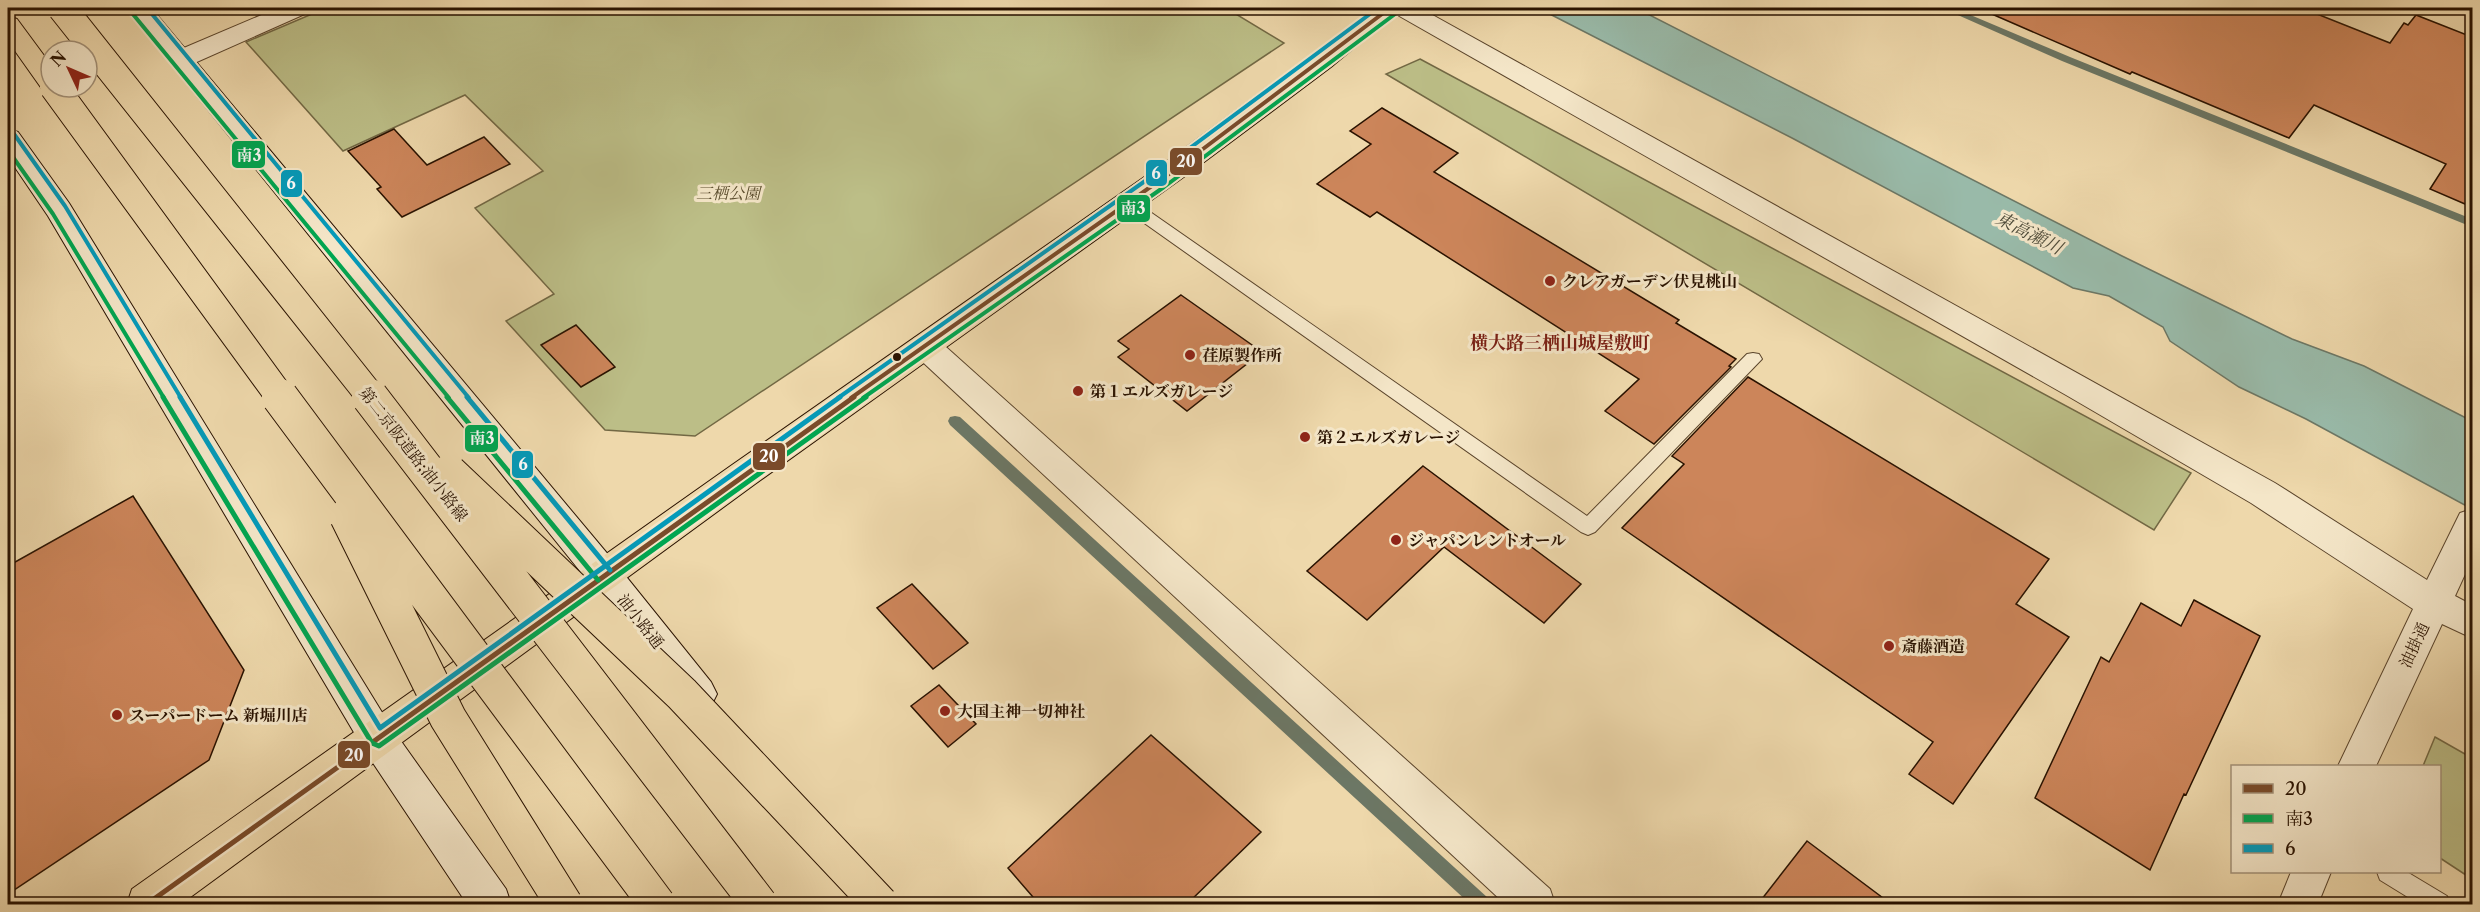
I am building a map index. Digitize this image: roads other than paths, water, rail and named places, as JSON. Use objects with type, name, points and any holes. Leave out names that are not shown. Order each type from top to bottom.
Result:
[{"type":"main road","name":"第二京阪道路;油小路線","points":[[62,8],[376,404],[759,904]]},
{"type":"main road","points":[[147,904],[924,346],[1128,204],[1308,73],[1390,8]]},
{"type":"main road","points":[[8,24],[39,67]]},
{"type":"main road","points":[[62,99],[311,440],[657,904]]},
{"type":"main road","points":[[376,404],[682,694],[880,904]]},
{"type":"main road","points":[[311,440],[448,718],[564,904]]},
{"type":"street","name":"油小路通","points":[[138,8],[604,575],[867,904]]},
{"type":"street","points":[[181,58],[298,8]]},
{"type":"street","points":[[1403,8],[2245,482],[2434,603],[2472,622]]},
{"type":"street","points":[[8,138],[59,210],[378,739],[491,904]]},
{"type":"street","points":[[924,346],[1535,904]]},
{"type":"street","name":"油掛通","points":[[2357,765],[2472,523]]},
{"type":"street","points":[[2298,904],[2311,873]]},
{"type":"lane","points":[[1128,204],[1588,527],[1753,359]]},
{"type":"lane","points":[[2390,873],[2439,904]]},
{"type":"water","name":"東高瀬川","points":[[1538,8],[1636,8],[2122,256],[2292,339],[2364,366],[2472,421],[2472,509],[2306,419],[2239,387],[2170,341],[2163,327],[2109,296],[2073,288],[1792,138]]},
{"type":"waterway","points":[[1947,8],[2066,59],[2472,223]]},
{"type":"waterway","points":[[955,421],[1482,904]]},
{"type":"place","name":"クレアガーデン伏見桃山","points":[[1550,281]]},
{"type":"place","name":"荏原製作所","points":[[1190,355]]},
{"type":"place","name":"第１エルズガレージ","points":[[1078,391]]},
{"type":"place","name":"第２エルズガレージ","points":[[1305,437]]},
{"type":"place","name":"ジャパンレントオール","points":[[1396,540]]},
{"type":"place","name":"斎藤酒造","points":[[1889,646]]},
{"type":"place","name":"大国主神一切神社","points":[[945,711]]},
{"type":"place","name":"スーパードーム 新堀川店","points":[[117,715]]},
{"type":"district","name":"横大路三栖山城屋敷町","points":[[1560,343]]},
{"type":"park label","name":"三栖公園","points":[[728,193]]}]
